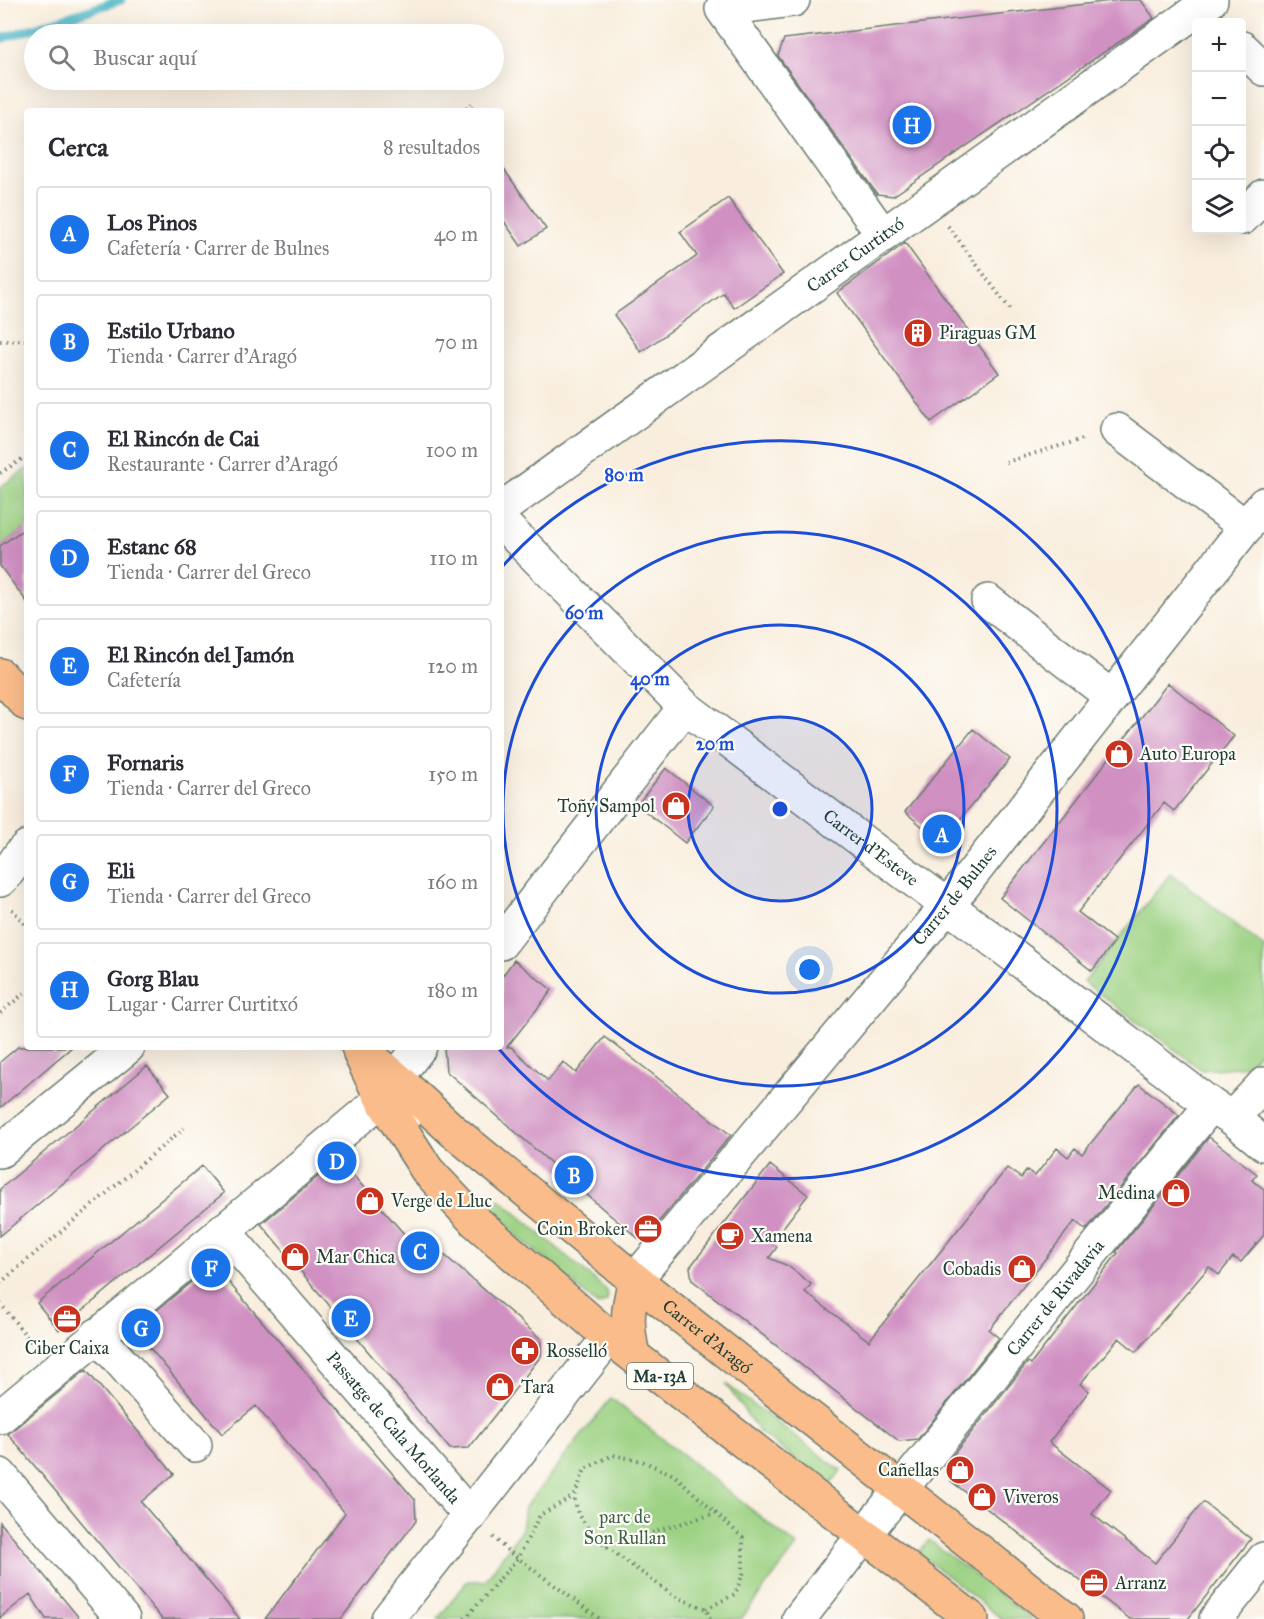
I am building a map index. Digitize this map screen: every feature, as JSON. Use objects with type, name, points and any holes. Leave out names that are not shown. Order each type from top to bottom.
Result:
[{"type":"main road","points":[[0,675],[24,701]]},
{"type":"main road","name":"Ma-13A","points":[[359,1050],[389,1089],[427,1170],[475,1221],[621,1346],[972,1619]]},
{"type":"main road","name":"Carrer d'Aragó","points":[[452,1130],[635,1280],[1066,1619]]},
{"type":"main road","points":[[621,1346],[627,1327],[628,1304],[635,1280]]},
{"type":"street","points":[[793,0],[722,9],[883,235]]},
{"type":"street","name":"Carrer Curtitxó","points":[[504,507],[930,201],[1204,8]]},
{"type":"street","points":[[1246,52],[1264,69]]},
{"type":"street","points":[[1246,213],[1264,196]]},
{"type":"street","points":[[1117,430],[1255,515]]},
{"type":"street","name":"Carrer de Bulnes","points":[[635,1280],[947,906],[1255,515]]},
{"type":"street","name":"Carrer d'Esteve","points":[[504,525],[685,707],[1264,1144]]},
{"type":"street","points":[[988,601],[1112,697]]},
{"type":"street","points":[[504,939],[685,707]]},
{"type":"street","points":[[0,880],[8,874],[23,850]]},
{"type":"street","points":[[0,1151],[124,1050]]},
{"type":"street","points":[[0,1417],[389,1089],[418,1050]]},
{"type":"street","name":"Carrer de Rivadavia","points":[[799,1619],[901,1490],[1222,1112],[1264,1084]]},
{"type":"street","points":[[389,1089],[411,1114],[452,1130]]},
{"type":"street","name":"Passatge de Cala Morlanda","points":[[223,1230],[470,1516]]},
{"type":"street","points":[[97,1335],[195,1444]]},
{"type":"street","points":[[388,1619],[470,1516],[621,1346]]},
{"type":"street","points":[[0,1475],[123,1619]]},
{"type":"street","points":[[1216,1619],[1264,1559]]},
{"type":"path","points":[[465,108],[472,104]]},
{"type":"path","points":[[930,201],[1012,312]]},
{"type":"path","points":[[0,341],[24,340]]},
{"type":"path","points":[[1006,462],[1117,430]]},
{"type":"path","points":[[0,473],[24,458]]},
{"type":"path","points":[[0,1013],[24,993]]},
{"type":"path","points":[[0,1283],[184,1128]]},
{"type":"path","points":[[0,1303],[54,1372]]},
{"type":"path","points":[[706,1609],[735,1594],[743,1574],[743,1538],[674,1475],[642,1461],[613,1455],[585,1469],[574,1496],[578,1514],[597,1540],[674,1596],[706,1609],[710,1619]]},
{"type":"path","points":[[465,1619],[518,1557],[540,1515],[574,1496]]},
{"type":"path","points":[[605,1546],[717,1512]]},
{"type":"path","points":[[470,1516],[507,1550],[600,1619]]},
{"type":"green space","points":[[24,471],[24,529],[0,546],[0,487]]},
{"type":"green space","points":[[1171,873],[1264,947],[1264,1046],[1248,1066],[1202,1070],[1084,982]]},
{"type":"green space","points":[[500,1199],[606,1290],[607,1301],[598,1305],[487,1210],[491,1202]]},
{"type":"green space","points":[[726,1384],[841,1471],[830,1485],[759,1432]]},
{"type":"green space","name":"parc de Son Rullan","points":[[611,1398],[797,1546],[741,1619],[438,1619],[467,1581],[485,1581],[522,1529],[525,1507]]},
{"type":"green space","points":[[929,1540],[1032,1619],[1002,1619],[918,1553]]},
{"type":"building","points":[[1120,0],[1141,0],[1154,18],[893,196],[877,194],[778,56],[784,39]]},
{"type":"building","points":[[504,169],[546,229],[521,246],[504,221]]},
{"type":"building","points":[[728,198],[783,274],[734,308],[724,293],[641,352],[614,315],[697,256],[680,232]]},
{"type":"building","name":"Piraguas GM","points":[[905,243],[999,373],[931,422],[837,293]]},
{"type":"building","points":[[24,529],[24,598],[0,566],[0,546]]},
{"type":"building","points":[[1168,683],[1234,736],[1174,811],[1164,803],[1078,912],[1115,941],[1092,971],[1000,898]]},
{"type":"building","points":[[973,729],[1010,759],[941,842],[905,812]]},
{"type":"building","name":"Toñy Sampol","points":[[666,768],[714,806],[685,843],[637,805]]},
{"type":"building","points":[[514,960],[552,990],[507,1047],[511,1047],[548,1081],[563,1062],[576,1073],[605,1037],[731,1135],[646,1237],[638,1238],[610,1215],[446,1071],[444,1050],[504,1050],[504,974]]},
{"type":"building","points":[[18,1047],[24,1047],[24,1050],[68,1050],[0,1108],[0,1062]]},
{"type":"building","points":[[147,1066],[170,1094],[0,1236],[0,1189]]},
{"type":"building","points":[[1139,1084],[1179,1115],[1086,1230],[1075,1221],[989,1330],[999,1338],[918,1439],[899,1441],[692,1280],[690,1267],[770,1165],[808,1195],[771,1243],[777,1247],[769,1258],[788,1266],[811,1284],[805,1292],[869,1341],[1007,1168],[1021,1178],[1027,1170],[1035,1176],[1057,1148],[1068,1157],[1075,1148],[1082,1154]]},
{"type":"building","points":[[1209,1137],[1257,1174],[1252,1180],[1264,1189],[1264,1235],[1241,1262],[1233,1257],[1219,1275],[1209,1267],[1136,1352],[1119,1338],[1080,1384],[1089,1391],[1049,1442],[1111,1490],[1092,1514],[1155,1563],[1203,1502],[1251,1539],[1188,1619],[1130,1619],[951,1481],[949,1460],[1028,1362],[1031,1364],[1118,1253],[1116,1252]]},
{"type":"building","points":[[339,1159],[425,1258],[435,1247],[541,1339],[541,1356],[469,1448],[450,1449],[261,1224]]},
{"type":"building","points":[[202,1166],[224,1193],[59,1330],[37,1303]]},
{"type":"building","points":[[213,1264],[415,1500],[416,1521],[341,1619],[265,1619],[345,1513],[256,1406],[222,1434],[134,1329]]},
{"type":"building","points":[[86,1370],[174,1474],[141,1502],[240,1619],[162,1619],[8,1434]]},
{"type":"building","points":[[0,1522],[80,1619],[46,1619],[30,1594],[0,1618]]},
{"type":"waterway","points":[[47,24],[121,0]]},
{"type":"waterway","points":[[0,39],[24,31]]},
{"type":"place","name":"Gorg Blau","points":[[912,125]]},
{"type":"place","name":"Piraguas GM","points":[[918,333]]},
{"type":"place","name":"Auto Europa","points":[[1119,754]]},
{"type":"place","name":"Toñy Sampol","points":[[676,806]]},
{"type":"place","name":"Los Pinos","points":[[942,834]]},
{"type":"place","name":"Estanc 68","points":[[337,1161]]},
{"type":"place","name":"Estilo Urbano","points":[[574,1175]]},
{"type":"place","name":"Medina","points":[[1176,1193]]},
{"type":"place","name":"Verge de Lluc","points":[[370,1201]]},
{"type":"place","name":"Coin Broker","points":[[648,1229]]},
{"type":"place","name":"Xamena","points":[[730,1236]]},
{"type":"place","name":"El Rincón de Cai","points":[[420,1251]]},
{"type":"place","name":"Mar Chica","points":[[295,1257]]},
{"type":"place","name":"Fornaris","points":[[211,1268]]},
{"type":"place","name":"Cobadis","points":[[1022,1269]]},
{"type":"place","name":"El Rincón del Jamón","points":[[351,1318]]},
{"type":"place","name":"Ciber Caixa","points":[[67,1319]]},
{"type":"place","name":"Eli","points":[[141,1328]]},
{"type":"place","name":"Rosselló","points":[[525,1351]]},
{"type":"place","name":"Tara","points":[[500,1387]]},
{"type":"place","name":"Cañellas","points":[[960,1470]]},
{"type":"place","name":"Viveros","points":[[982,1497]]},
{"type":"place","name":"Arranz","points":[[1094,1583]]}]
